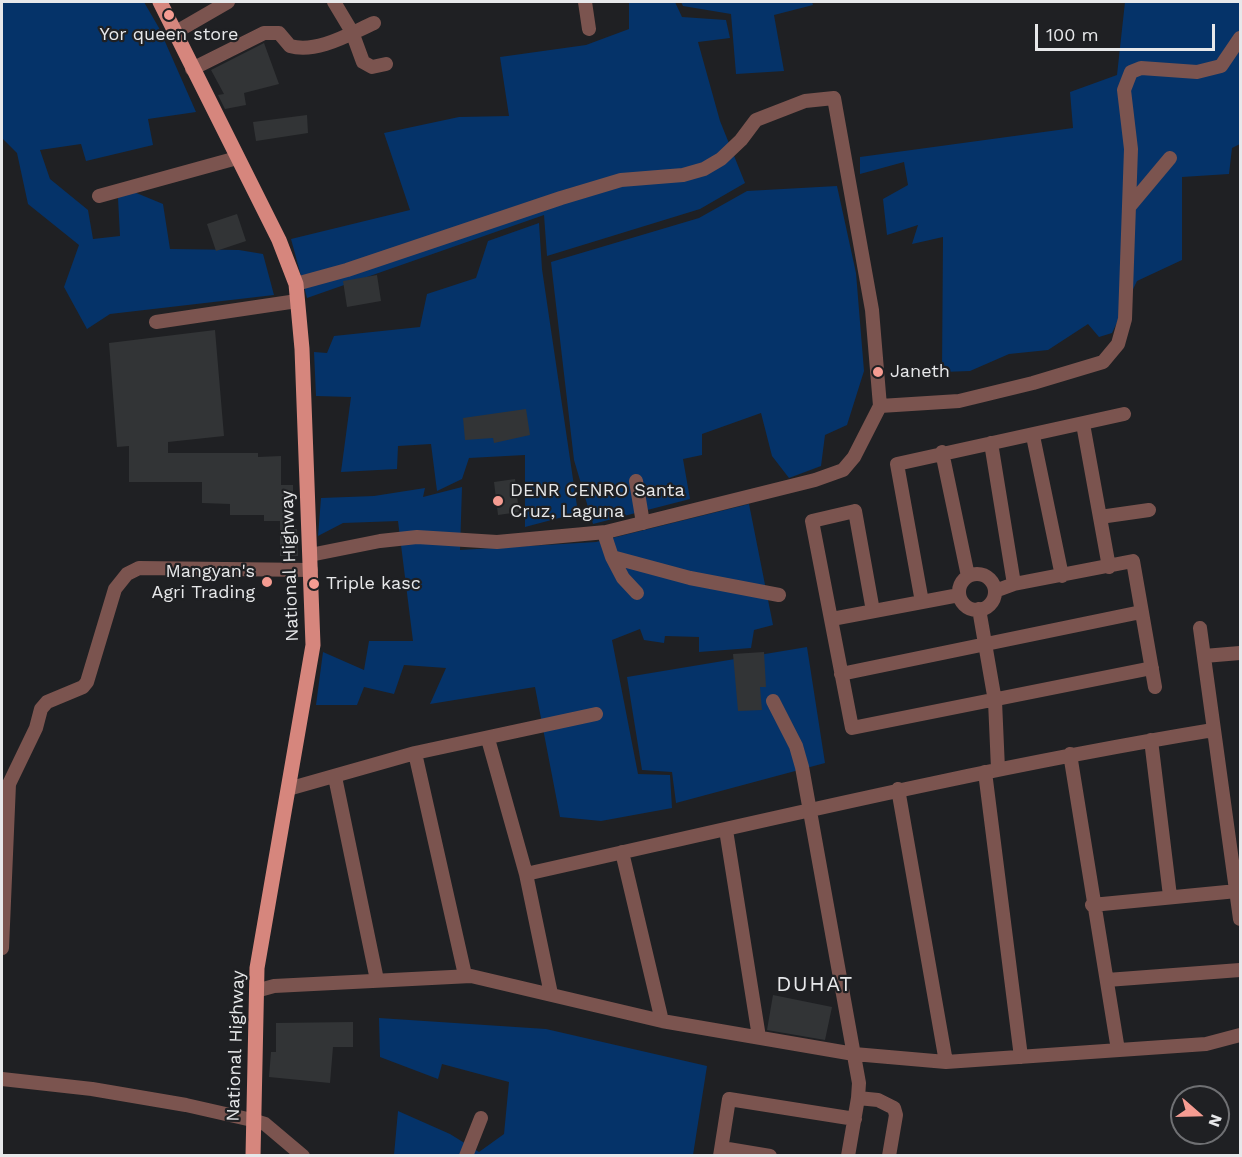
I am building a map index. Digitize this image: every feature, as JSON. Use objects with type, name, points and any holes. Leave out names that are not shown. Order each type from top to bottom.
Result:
[{"type":"main road","name":"National Highway","points":[[160,2],[279,240],[296,284],[302,349],[313,645],[257,968],[253,1155]]},
{"type":"street","points":[[176,32],[228,2]]},
{"type":"street","points":[[334,2],[352,32],[363,62],[372,67],[386,64]]},
{"type":"street","points":[[585,2],[589,29]]},
{"type":"street","points":[[192,69],[238,45],[272,31],[279,33],[295,47],[329,42],[374,23]]},
{"type":"street","points":[[880,406],[959,401],[1033,383],[1103,362],[1118,344],[1125,319],[1131,149],[1124,90],[1131,72],[1142,68],[1197,72],[1221,66],[1240,38]]},
{"type":"street","points":[[2,948],[9,784],[36,728],[41,709],[47,702],[83,687],[87,682],[115,589],[122,579],[139,568],[310,563],[380,541],[417,537],[497,542],[604,532],[815,480],[843,470],[854,457],[880,406],[872,310],[834,98],[805,101],[756,120],[741,140],[721,159],[704,168],[683,175],[621,180],[347,270],[296,284]]},
{"type":"street","points":[[99,196],[237,158]]},
{"type":"street","points":[[1129,207],[1170,158]]},
{"type":"street","points":[[156,322],[297,301]]},
{"type":"street","points":[[922,602],[897,464],[1033,436],[1124,414]]},
{"type":"street","points":[[1083,424],[1109,567]]},
{"type":"street","points":[[1033,436],[1062,576]]},
{"type":"street","points":[[991,443],[1014,584]]},
{"type":"street","points":[[942,453],[968,576]]},
{"type":"street","points":[[636,481],[643,523]]},
{"type":"street","points":[[1100,517],[1149,510]]},
{"type":"street","points":[[873,611],[855,511],[812,521],[852,728],[1152,668]]},
{"type":"street","points":[[604,532],[612,557],[623,578],[637,593]]},
{"type":"street","points":[[612,557],[690,578],[779,595]]},
{"type":"street","points":[[995,591],[987,577],[978,574],[968,576],[961,583],[959,595],[967,606],[979,609],[990,604],[995,591],[1014,584],[1133,561],[1155,687]]},
{"type":"street","points":[[832,619],[959,595]]},
{"type":"street","points":[[979,609],[995,701],[991,771],[1022,1057]]},
{"type":"street","points":[[841,674],[986,646],[1141,612]]},
{"type":"street","points":[[1200,628],[1240,919]]},
{"type":"street","points":[[1204,656],[1240,652]]},
{"type":"street","points":[[773,701],[796,746],[859,1083],[848,1155]]},
{"type":"street","points":[[288,789],[415,753],[596,714]]},
{"type":"street","points":[[526,874],[898,789],[1070,754],[1213,730]]},
{"type":"street","points":[[488,739],[526,874],[551,994]]},
{"type":"street","points":[[1151,740],[1170,896]]},
{"type":"street","points":[[415,753],[465,975]]},
{"type":"street","points":[[1070,754],[1092,905],[1118,1050]]},
{"type":"street","points":[[335,777],[377,980]]},
{"type":"street","points":[[898,789],[946,1062]]},
{"type":"street","points":[[726,830],[759,1037]]},
{"type":"street","points":[[622,852],[662,1021]]},
{"type":"street","points":[[1092,905],[1237,891]]},
{"type":"street","points":[[1107,980],[1240,970]]},
{"type":"street","points":[[256,991],[274,986],[377,980],[399,981],[465,975],[662,1021],[854,1054],[946,1062],[1206,1044],[1240,1035]]},
{"type":"street","points":[[2,1079],[92,1089],[186,1105],[252,1120],[265,1124],[303,1155]]},
{"type":"street","points":[[858,1098],[878,1100],[894,1108],[889,1155]]},
{"type":"street","points":[[770,1155],[721,1151],[729,1099],[855,1119]]},
{"type":"street","points":[[466,1155],[481,1118]]},
{"type":"shaded area","points":[[2,2],[144,2],[159,28],[196,112],[148,119],[153,145],[86,161],[81,144],[40,150],[50,179],[88,210],[93,239],[120,236],[118,198],[134,192],[163,204],[170,249],[239,250],[263,254],[274,295],[110,314],[87,329],[64,287],[79,245],[28,204],[17,153],[2,138]]},
{"type":"shaded area","points":[[629,2],[675,2],[682,17],[726,20],[730,38],[698,42],[720,121],[745,183],[700,209],[547,256],[544,215],[307,298],[291,239],[410,210],[384,133],[459,117],[509,116],[500,57],[586,45],[629,29]]},
{"type":"shaded area","points":[[681,2],[812,2],[813,5],[774,15],[784,71],[736,74],[731,14],[683,6]]},
{"type":"shaded area","points":[[1125,2],[1240,2],[1240,144],[1232,148],[1229,174],[1182,177],[1182,260],[1137,281],[1112,333],[1099,337],[1088,324],[1048,350],[1009,354],[970,371],[942,372],[943,237],[912,244],[918,225],[887,235],[883,199],[908,185],[904,162],[860,174],[860,157],[1073,128],[1070,92],[1117,75]]},
{"type":"shaded area","points":[[837,186],[856,273],[864,371],[847,425],[825,435],[821,466],[789,478],[772,456],[761,413],[702,434],[702,455],[683,459],[690,499],[593,524],[574,460],[551,262],[699,218],[747,191]]},
{"type":"shaded area","points":[[539,223],[542,269],[578,513],[525,527],[525,455],[469,458],[462,479],[437,491],[431,444],[398,446],[397,469],[341,472],[351,397],[316,396],[314,352],[327,353],[334,336],[420,327],[427,294],[476,278],[488,241]]},
{"type":"shaded area","points":[[462,487],[460,550],[596,542],[749,504],[773,625],[754,630],[751,648],[699,652],[699,637],[665,636],[664,643],[644,640],[640,629],[612,640],[638,774],[670,775],[672,808],[601,821],[560,817],[535,687],[430,704],[446,668],[404,665],[394,694],[364,687],[357,705],[316,705],[323,652],[364,670],[369,641],[413,641],[398,521],[343,523],[318,536],[321,498],[374,496],[425,488],[423,497]]},
{"type":"shaded area","points":[[807,647],[825,763],[676,803],[672,772],[642,770],[627,677]]},
{"type":"shaded area","points":[[379,1018],[546,1029],[707,1066],[693,1155],[394,1155],[398,1111],[450,1134],[479,1152],[504,1134],[509,1082],[442,1064],[438,1079],[380,1057]]},
{"type":"building","points":[[264,43],[279,84],[244,93],[246,105],[225,109],[218,95],[224,94],[211,70]]},
{"type":"building","points":[[307,115],[308,133],[256,141],[253,122]]},
{"type":"building","points":[[237,214],[246,241],[216,251],[207,224]]},
{"type":"building","points":[[377,275],[381,301],[347,307],[343,281]]},
{"type":"building","points":[[215,330],[224,436],[168,442],[168,453],[258,453],[258,457],[281,456],[281,485],[293,485],[293,529],[297,529],[298,556],[280,556],[280,521],[264,521],[264,515],[230,515],[230,504],[202,503],[202,482],[129,482],[129,446],[117,447],[109,343]]},
{"type":"building","points":[[526,409],[530,435],[494,443],[493,438],[465,440],[463,418]]},
{"type":"building","points":[[515,479],[519,512],[498,515],[494,482]]},
{"type":"building","points":[[764,652],[766,687],[760,687],[762,710],[738,711],[733,654]]},
{"type":"building","points":[[773,995],[832,1007],[825,1040],[767,1030]]},
{"type":"building","points":[[353,1022],[353,1047],[333,1047],[330,1083],[269,1077],[271,1052],[276,1052],[276,1023]]},
{"type":"place","name":"Yor queen store","points":[[169,15]]},
{"type":"place","name":"Janeth","points":[[878,372]]},
{"type":"place","name":"DENR CENRO Santa Cruz, Laguna","points":[[498,501]]},
{"type":"place","name":"Mangyan's Agri Trading","points":[[267,582]]},
{"type":"place","name":"Triple kasc","points":[[314,584]]},
{"type":"district","name":"DUHAT","points":[[815,985]]}]
